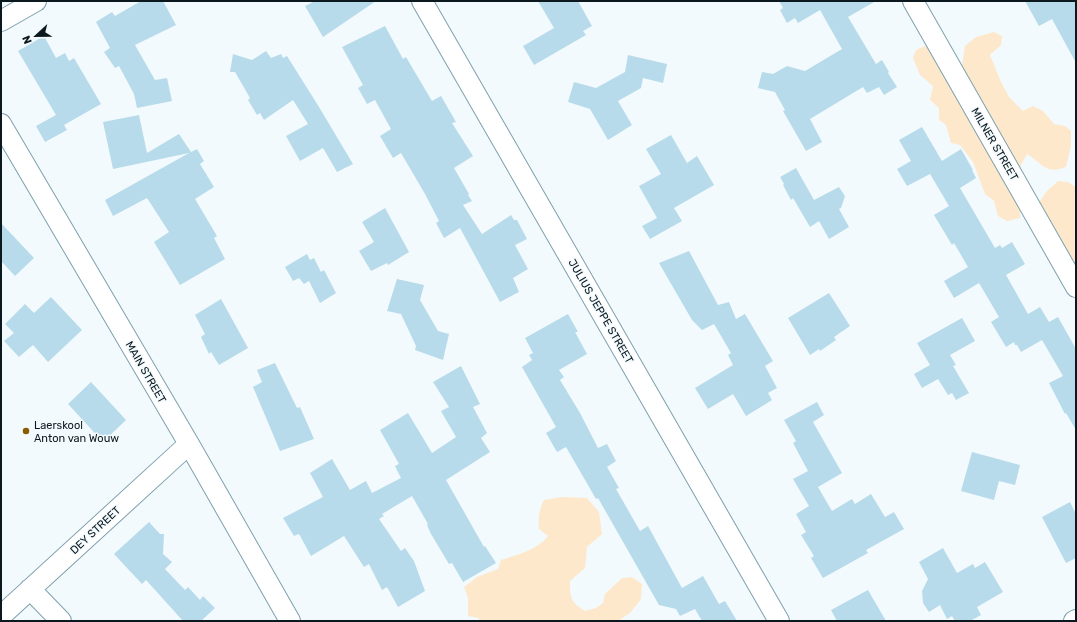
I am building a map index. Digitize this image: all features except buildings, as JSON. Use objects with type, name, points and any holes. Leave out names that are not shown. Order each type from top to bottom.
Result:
[{"type":"street","points":[[1,21],[36,1]]},
{"type":"street","name":"JULIUS JEPPE STREET","points":[[422,1],[780,621]]},
{"type":"street","name":"MILNER STREET","points":[[913,1],[1076,287]]},
{"type":"street","name":"MAIN STREET","points":[[1,124],[290,621]]},
{"type":"street","name":"DEY STREET","points":[[1,616],[188,444]]},
{"type":"street","points":[[30,589],[61,621]]},
{"type":"shaded area","points":[[994,32],[1002,36],[1001,45],[990,55],[1009,97],[1023,111],[1033,106],[1043,111],[1054,124],[1065,126],[1071,131],[1071,146],[1066,167],[1054,170],[1049,169],[1041,165],[1027,154],[1021,165],[1020,218],[1007,221],[998,216],[994,201],[985,194],[973,162],[960,145],[951,143],[946,125],[939,120],[939,108],[930,100],[933,86],[920,75],[913,58],[916,50],[927,45],[965,79],[962,65],[965,46],[976,37]]},
{"type":"shaded area","points":[[1058,181],[1068,182],[1076,187],[1076,276],[1039,202],[1047,191]]},
{"type":"shaded area","points":[[562,497],[587,498],[599,512],[602,534],[587,547],[585,568],[570,581],[572,599],[576,605],[585,611],[596,608],[603,603],[605,594],[622,578],[632,577],[642,584],[641,599],[630,613],[618,621],[479,621],[479,618],[468,616],[468,598],[464,587],[477,577],[498,569],[501,560],[533,548],[544,541],[548,536],[539,529],[539,514],[542,504],[544,500]]},
{"type":"place","name":"Laerskool Anton van Wouw","points":[[26,431]]}]
